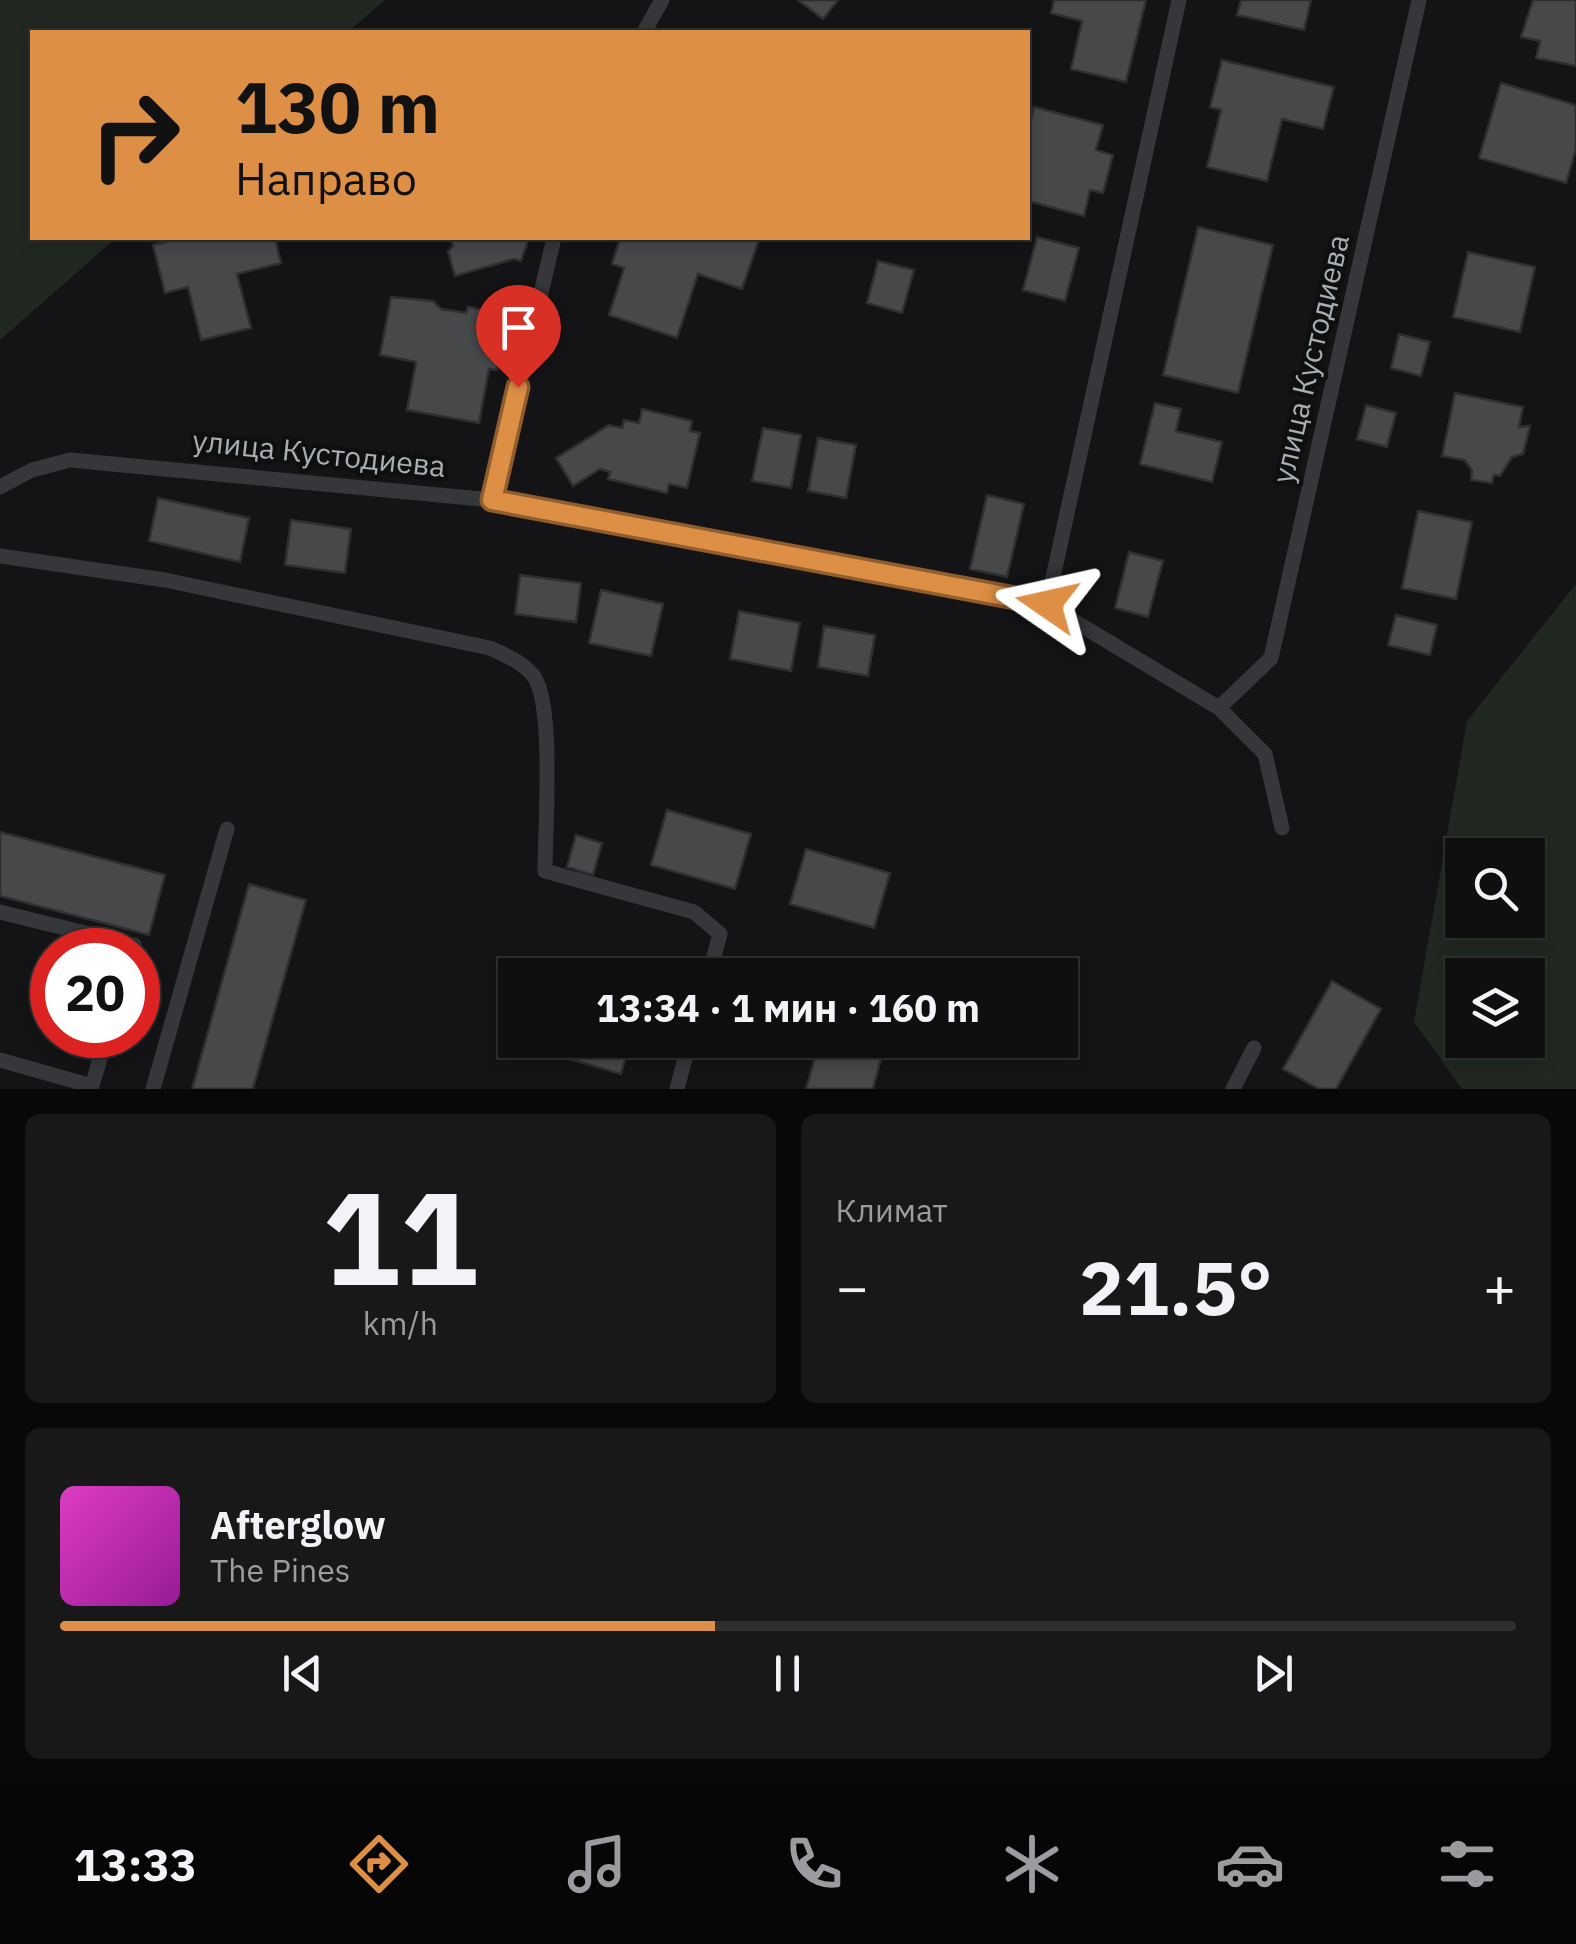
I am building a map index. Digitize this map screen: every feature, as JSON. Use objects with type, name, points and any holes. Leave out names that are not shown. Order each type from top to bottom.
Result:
[{"type":"lane","points":[[645,30],[662,0]]},
{"type":"lane","points":[[1047,604],[1179,0]]},
{"type":"lane","name":"улица Кустодиева","points":[[1219,708],[1272,658],[1420,0]]},
{"type":"lane","points":[[492,500],[554,240]]},
{"type":"lane","name":"улица Кустодиева","points":[[0,487],[32,470],[70,460],[130,462],[492,500],[1047,604],[1219,708],[1265,754],[1282,828]]},
{"type":"lane","points":[[0,556],[165,580],[490,648],[512,658],[535,679],[544,713],[545,871],[694,912],[720,934],[714,958]]},
{"type":"lane","points":[[152,1089],[227,829]]},
{"type":"lane","points":[[0,912],[65,928]]},
{"type":"lane","points":[[1233,1089],[1254,1048]]},
{"type":"lane","points":[[0,1060],[92,1086],[100,1058]]},
{"type":"lane","points":[[677,1089],[685,1058]]},
{"type":"shaded area","points":[[0,0],[385,0],[350,30],[30,30],[30,240],[114,240],[0,340]]},
{"type":"shaded area","points":[[1576,584],[1576,1089],[1462,1089],[1414,1022],[1445,846],[1445,938],[1545,938],[1545,838],[1446,838],[1467,721]]},
{"type":"building","points":[[798,0],[838,0],[823,19]]},
{"type":"building","points":[[1054,0],[1146,0],[1126,82],[1071,69],[1082,21],[1051,13]]},
{"type":"building","points":[[1241,0],[1311,0],[1304,30],[1237,15]]},
{"type":"building","points":[[1533,0],[1576,0],[1576,66],[1536,58],[1540,41],[1521,37]]},
{"type":"building","points":[[1222,60],[1334,87],[1323,129],[1282,119],[1267,181],[1207,167],[1221,110],[1210,107]]},
{"type":"building","points":[[1501,83],[1576,105],[1576,149],[1566,183],[1479,158]]},
{"type":"building","points":[[1034,107],[1103,125],[1096,150],[1113,155],[1103,193],[1090,190],[1084,216],[1030,202],[1030,124]]},
{"type":"building","points":[[1198,227],[1273,245],[1238,393],[1163,375]]},
{"type":"building","points":[[1037,237],[1079,248],[1065,301],[1023,290]]},
{"type":"building","points":[[174,240],[275,240],[281,263],[237,274],[251,328],[201,340],[188,287],[165,293],[153,245]]},
{"type":"building","points":[[452,240],[526,240],[527,244],[521,261],[514,259],[455,276],[448,251],[453,246]]},
{"type":"building","points":[[619,240],[759,240],[742,289],[698,274],[677,338],[609,315],[624,268],[612,264]]},
{"type":"building","points":[[1468,252],[1535,267],[1520,332],[1453,317]]},
{"type":"building","points":[[878,261],[914,270],[902,313],[867,303]]},
{"type":"building","points":[[391,297],[433,301],[441,309],[466,313],[468,307],[508,314],[497,370],[489,369],[479,423],[407,410],[416,362],[380,355]]},
{"type":"building","points":[[1399,334],[1430,342],[1421,376],[1391,368]]},
{"type":"building","points":[[1455,393],[1523,407],[1519,427],[1530,426],[1523,454],[1512,457],[1500,476],[1494,475],[1492,483],[1471,480],[1472,470],[1464,460],[1442,456]]},
{"type":"building","points":[[1155,403],[1181,409],[1176,431],[1222,442],[1212,482],[1140,464]]},
{"type":"building","points":[[1366,405],[1396,413],[1387,447],[1357,439]]},
{"type":"building","points":[[642,409],[692,421],[690,431],[700,433],[687,488],[669,484],[667,493],[608,479],[610,472],[600,469],[573,486],[556,458],[609,425],[622,428],[624,420],[639,423]]},
{"type":"building","points":[[763,428],[801,435],[791,488],[752,481]]},
{"type":"building","points":[[818,438],[856,445],[846,498],[808,491]]},
{"type":"building","points":[[987,495],[1024,504],[1007,577],[970,569]]},
{"type":"building","points":[[158,498],[249,518],[240,562],[149,541]]},
{"type":"building","points":[[1418,511],[1472,522],[1456,599],[1402,588]]},
{"type":"building","points":[[291,520],[351,529],[345,573],[285,565]]},
{"type":"building","points":[[1129,552],[1163,561],[1148,617],[1115,608]]},
{"type":"building","points":[[520,575],[581,583],[576,622],[515,614]]},
{"type":"building","points":[[601,590],[663,604],[651,656],[589,643]]},
{"type":"building","points":[[739,611],[800,623],[791,671],[730,659]]},
{"type":"building","points":[[1396,615],[1437,625],[1430,655],[1388,645]]},
{"type":"building","points":[[824,626],[875,635],[868,676],[818,667]]},
{"type":"building","points":[[667,810],[751,834],[735,889],[651,865]]},
{"type":"building","points":[[0,832],[165,875],[151,928],[122,928],[0,896]]},
{"type":"building","points":[[576,835],[602,843],[593,875],[567,867]]},
{"type":"building","points":[[806,849],[890,873],[874,928],[790,904]]},
{"type":"building","points":[[249,884],[306,900],[253,1089],[192,1089]]},
{"type":"building","points":[[1332,981],[1381,1009],[1336,1089],[1319,1089],[1283,1069]]},
{"type":"building","points":[[566,1058],[625,1058],[621,1074]]},
{"type":"building","points":[[815,1058],[881,1058],[873,1089],[806,1089]]},
{"type":"route","points":[[518,387],[492,500],[1047,604]]}]
